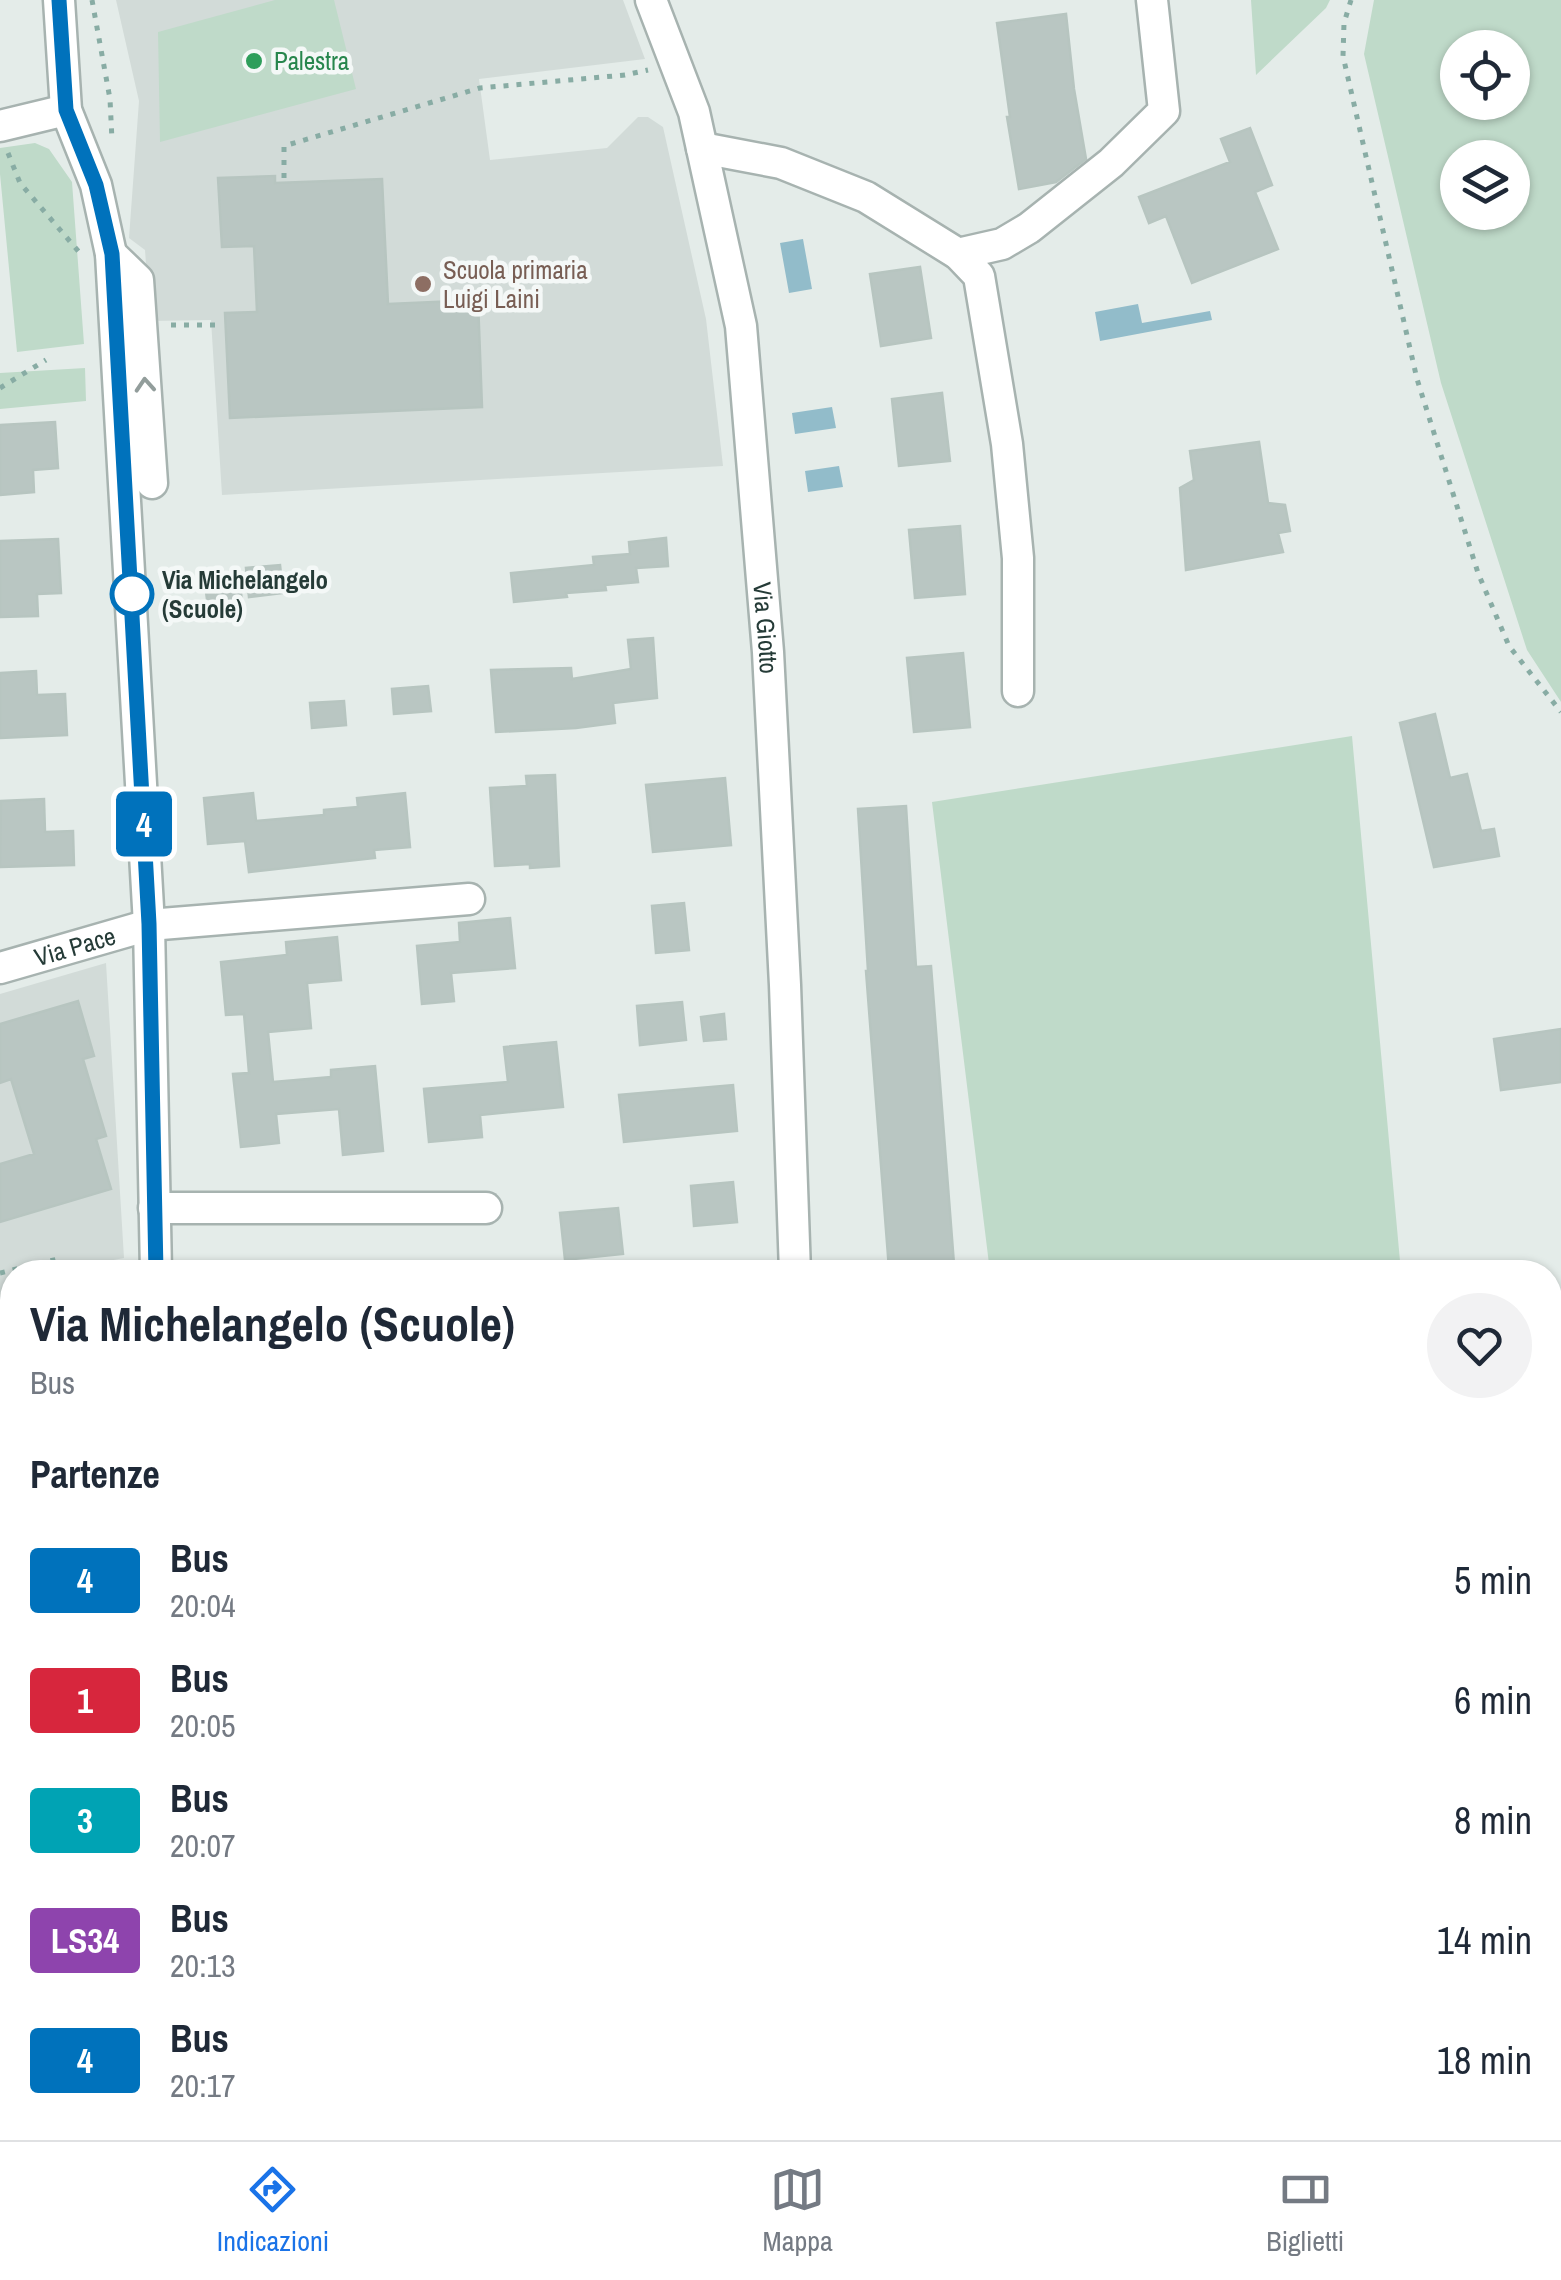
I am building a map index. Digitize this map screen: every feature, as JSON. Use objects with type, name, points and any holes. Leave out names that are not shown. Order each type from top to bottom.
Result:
[{"type":"street","points":[[60,0],[66,110],[96,185],[149,924],[156,1260]]},
{"type":"street","name":"Via Giotto","points":[[651,0],[694,112],[741,326],[768,652],[794,1260]]},
{"type":"street","points":[[958,254],[1002,244],[1029,228],[1111,163],[1164,112],[1152,0]]},
{"type":"street","points":[[3,135],[66,110]]},
{"type":"street","points":[[702,148],[782,163],[866,197],[958,254],[979,276],[1007,444],[1018,558],[1018,692]]},
{"type":"street","points":[[100,258],[138,280],[152,483]]},
{"type":"street","name":"Via Pace","points":[[0,968],[149,924],[469,899]]},
{"type":"street","points":[[154,1208],[486,1208]]},
{"type":"path","points":[[92,0],[110,98],[112,154]]},
{"type":"path","points":[[1351,0],[1344,23],[1344,56],[1418,379],[1478,573],[1509,646],[1561,712]]},
{"type":"path","points":[[284,178],[284,146],[480,88],[625,76],[675,64]]},
{"type":"path","points":[[3,135],[20,184],[100,258]]},
{"type":"path","points":[[163,326],[218,325]]},
{"type":"path","points":[[0,388],[46,360]]},
{"type":"shaded area","name":"Scuola primaria Luigi Laini","points":[[116,0],[623,0],[645,59],[479,79],[490,160],[607,148],[638,117],[648,117],[663,127],[706,319],[723,466],[222,495],[211,320],[150,321],[145,250],[129,238],[139,101]]},
{"type":"shaded area","points":[[106,963],[124,1258],[0,1260],[0,994]]},
{"type":"green space","name":"Palestra","points":[[275,0],[334,0],[356,89],[160,142],[158,32]]},
{"type":"green space","points":[[1251,0],[1330,0],[1256,75]]},
{"type":"green space","points":[[1374,0],[1561,0],[1561,702],[1527,650],[1441,383],[1364,54]]},
{"type":"green space","points":[[35,143],[49,149],[72,182],[84,344],[17,352],[0,148]]},
{"type":"green space","points":[[85,368],[86,401],[0,409],[0,373]]},
{"type":"green space","points":[[1352,736],[1400,1260],[989,1260],[932,802]]},
{"type":"water","points":[[803,239],[812,289],[789,293],[780,243]]},
{"type":"water","points":[[1138,304],[1142,323],[1210,311],[1212,320],[1100,341],[1095,312]]},
{"type":"water","points":[[832,407],[836,428],[795,434],[792,413]]},
{"type":"water","points":[[839,466],[843,487],[808,492],[805,471]]},
{"type":"building","points":[[1066,14],[1086,159],[1056,182],[1019,189],[997,23]]},
{"type":"building","points":[[1250,128],[1272,185],[1255,192],[1278,249],[1192,283],[1166,216],[1149,223],[1139,197],[1230,162],[1221,139]]},
{"type":"building","points":[[275,176],[275,183],[382,179],[388,304],[478,300],[482,407],[230,418],[225,313],[257,312],[254,246],[222,247],[218,178]]},
{"type":"building","points":[[920,267],[931,338],[881,346],[870,274]]},
{"type":"building","points":[[942,393],[950,461],[899,466],[892,399]]},
{"type":"building","points":[[55,422],[58,468],[33,470],[34,492],[0,495],[0,425]]},
{"type":"building","points":[[1259,442],[1268,503],[1285,505],[1290,531],[1278,533],[1283,552],[1186,570],[1180,488],[1194,480],[1190,451]]},
{"type":"building","points":[[960,526],[965,594],[915,598],[909,530]]},
{"type":"building","points":[[666,538],[668,566],[636,568],[638,582],[605,585],[606,590],[566,593],[567,597],[514,602],[511,573],[594,565],[593,557],[630,554],[629,542]]},
{"type":"building","points":[[58,539],[61,593],[37,594],[38,616],[0,617],[0,541]]},
{"type":"building","points":[[280,565],[283,593],[249,597],[246,568]]},
{"type":"building","points":[[240,580],[242,604],[208,607],[205,584]]},
{"type":"building","points":[[653,638],[657,698],[613,703],[615,723],[496,732],[491,670],[571,668],[572,679],[631,669],[628,640]]},
{"type":"building","points":[[963,653],[970,727],[914,732],[907,658]]},
{"type":"building","points":[[36,671],[37,695],[65,694],[67,735],[0,738],[0,673]]},
{"type":"building","points":[[428,686],[431,711],[394,714],[392,689]]},
{"type":"building","points":[[344,701],[346,725],[312,728],[310,703]]},
{"type":"building","points":[[1435,714],[1450,778],[1467,774],[1481,831],[1494,829],[1499,856],[1434,867],[1400,723]]},
{"type":"building","points":[[555,775],[559,866],[495,866],[490,788],[527,786],[526,776]]},
{"type":"building","points":[[725,778],[731,845],[653,852],[646,785]]},
{"type":"building","points":[[253,793],[256,821],[324,815],[324,810],[358,807],[357,798],[405,793],[410,847],[374,850],[375,858],[249,872],[245,841],[208,844],[204,798]]},
{"type":"building","points":[[44,799],[45,832],[73,831],[74,865],[0,867],[1,801]]},
{"type":"building","points":[[906,806],[916,967],[931,966],[954,1260],[888,1260],[858,809]]},
{"type":"building","points":[[684,903],[689,950],[656,953],[652,906]]},
{"type":"building","points":[[510,918],[515,968],[451,973],[454,1001],[422,1004],[417,946],[460,942],[459,923]]},
{"type":"building","points":[[337,937],[341,980],[307,983],[311,1028],[268,1032],[273,1082],[331,1077],[331,1070],[375,1066],[383,1151],[343,1155],[339,1109],[276,1114],[279,1143],[241,1147],[233,1074],[249,1073],[244,1014],[226,1015],[221,962],[287,955],[286,942]]},
{"type":"building","points":[[78,1001],[94,1056],[83,1059],[106,1136],[96,1139],[111,1189],[0,1222],[0,1164],[34,1154],[11,1079],[0,1083],[0,1024]]},
{"type":"building","points":[[682,1002],[686,1040],[640,1045],[637,1006]]},
{"type":"building","points":[[724,1014],[726,1039],[704,1041],[701,1017]]},
{"type":"building","points":[[1561,1029],[1561,1082],[1501,1090],[1494,1039]]},
{"type":"building","points":[[556,1042],[563,1107],[480,1115],[482,1137],[429,1142],[424,1089],[508,1082],[504,1047]]},
{"type":"building","points":[[733,1085],[737,1131],[624,1142],[619,1095]]},
{"type":"building","points":[[733,1182],[737,1222],[694,1226],[691,1186]]},
{"type":"building","points":[[618,1208],[623,1254],[565,1260],[560,1213]]},
{"type":"bus line","name":"4","points":[[59,0],[66,110],[96,185],[112,254],[149,924],[156,1260]]},
{"type":"place","name":"Palestra","points":[[254,61]]},
{"type":"place","name":"Scuola primaria Luigi Laini","points":[[423,284]]},
{"type":"place","name":"Via Michelangelo (Scuole)","points":[[132,594]]}]
